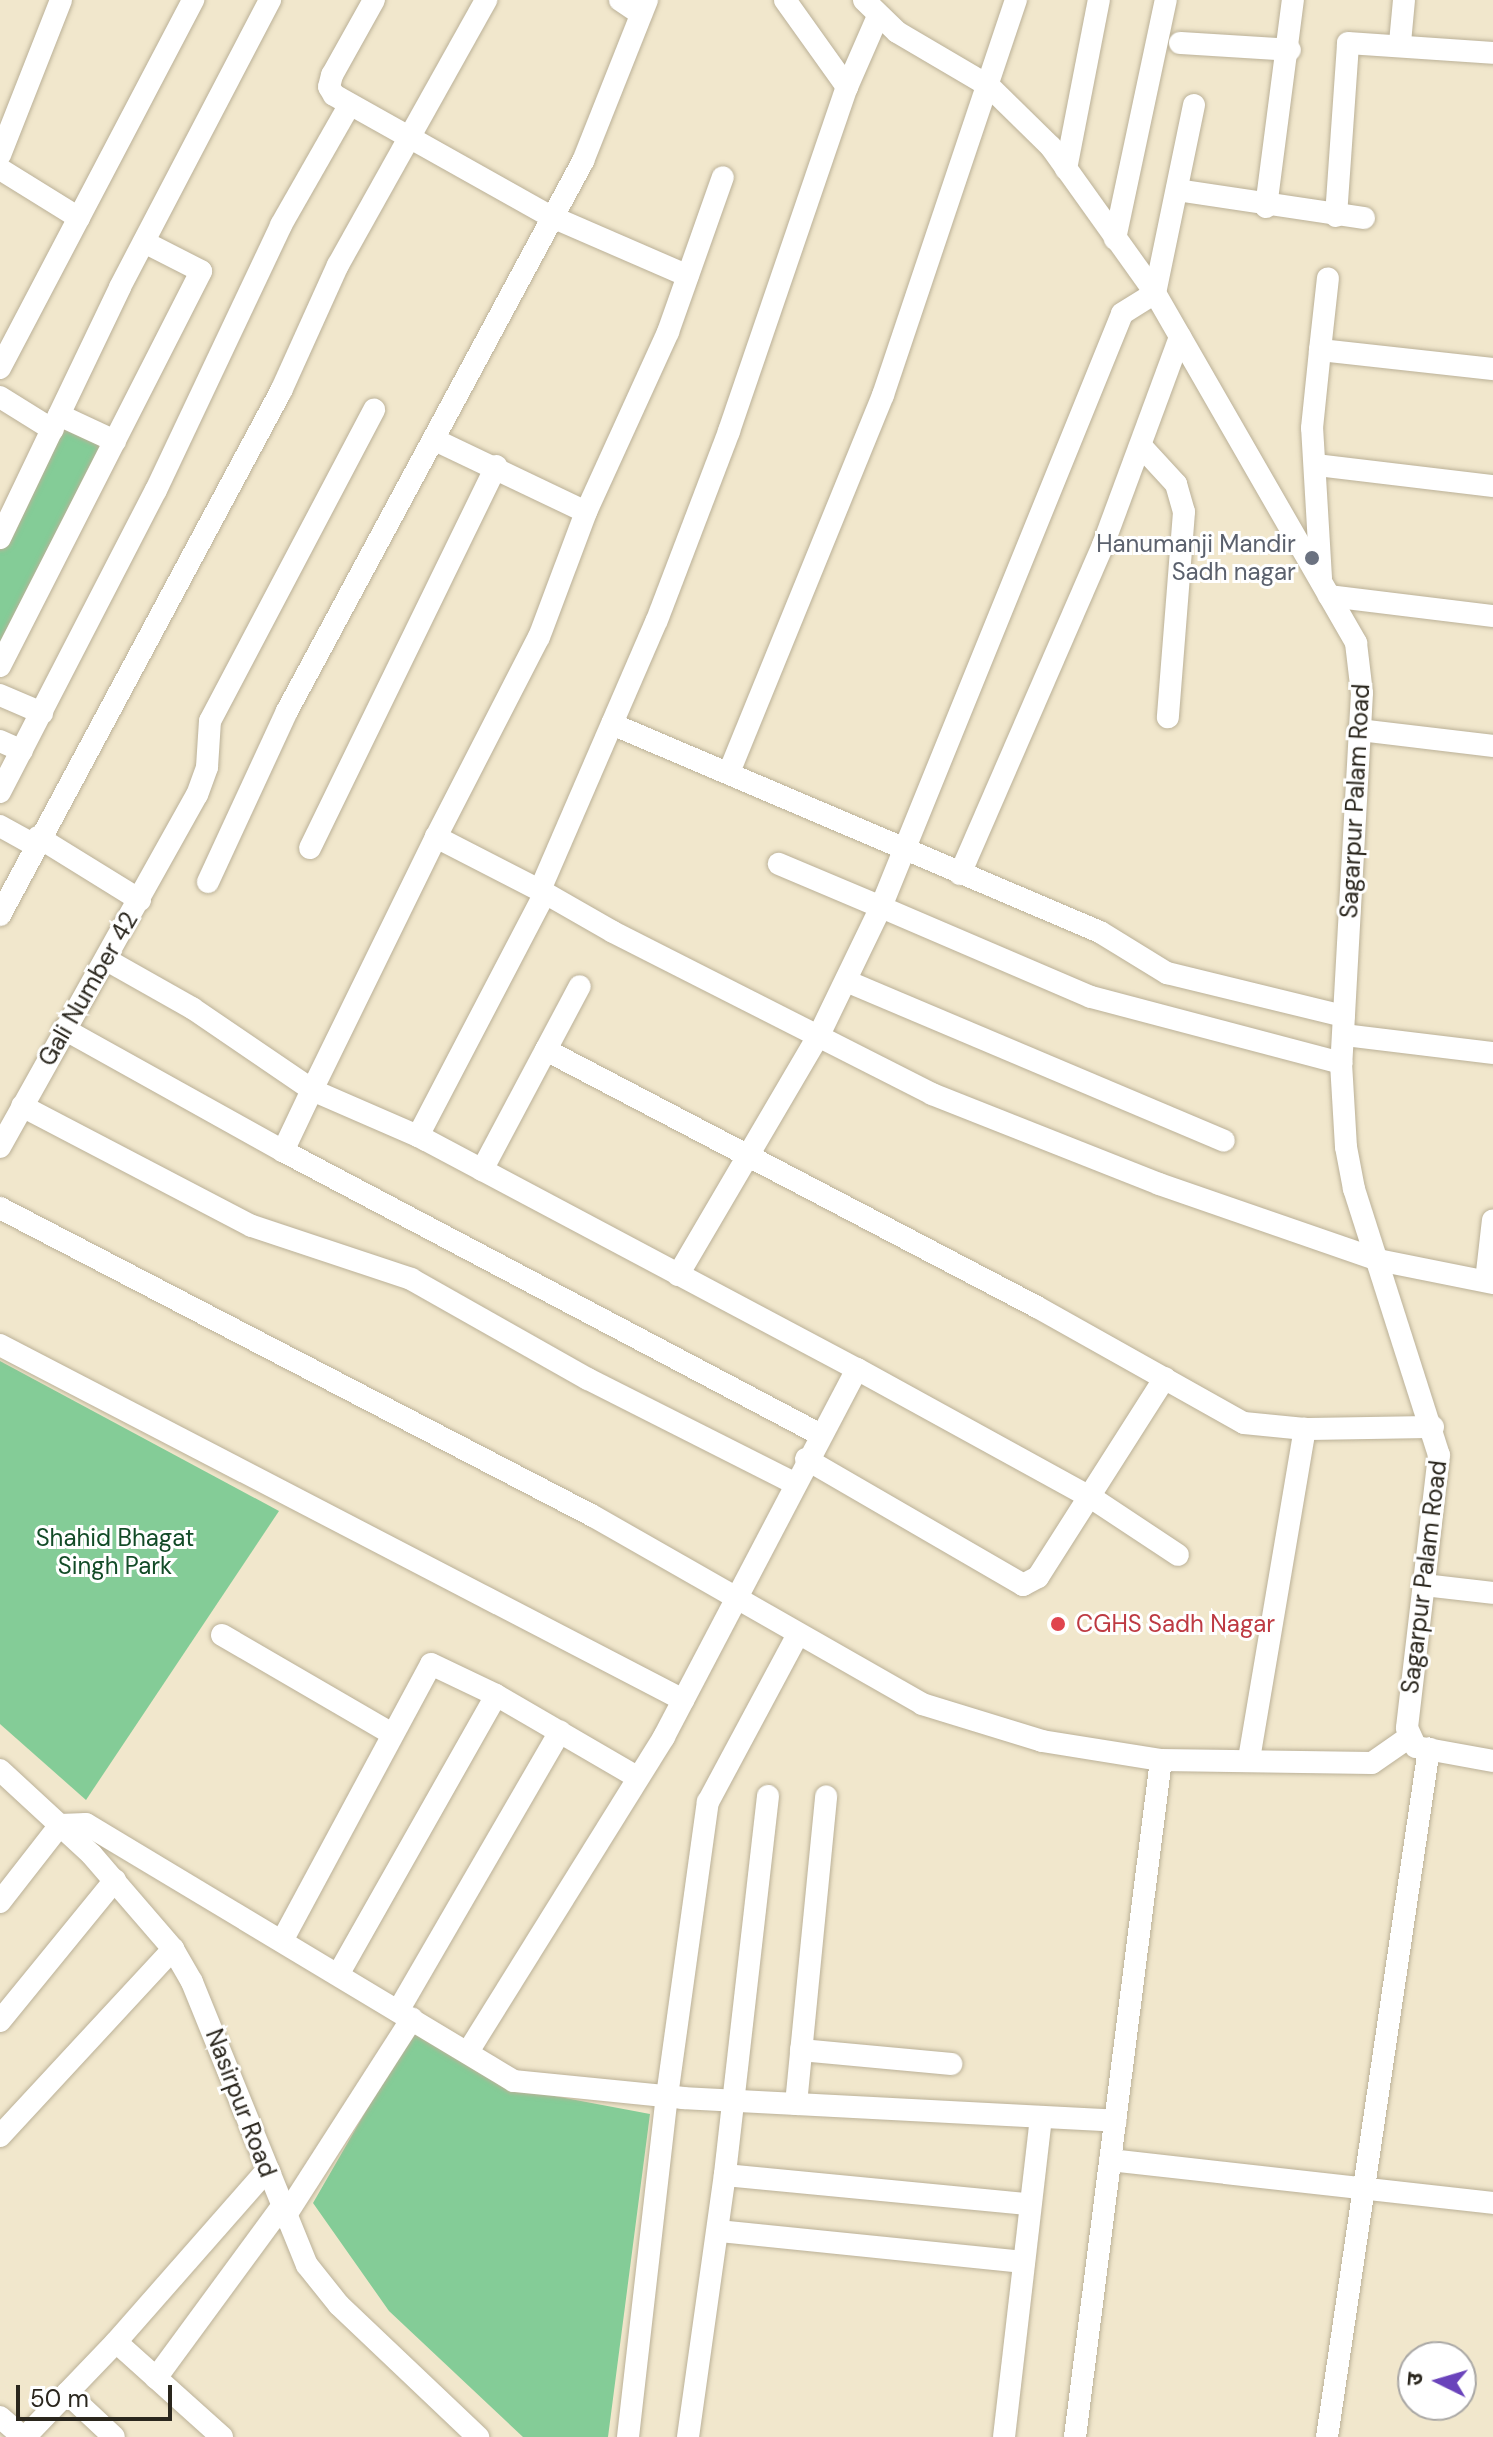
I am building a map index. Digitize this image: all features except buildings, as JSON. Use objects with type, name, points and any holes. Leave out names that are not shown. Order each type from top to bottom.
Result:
[{"type":"street","points":[[0,155],[61,0]]},
{"type":"street","points":[[0,368],[193,0]]},
{"type":"street","points":[[0,538],[144,242],[270,0]]},
{"type":"street","points":[[374,0],[332,75],[329,87],[349,106],[550,216],[688,276]]},
{"type":"street","points":[[0,915],[36,841],[281,391],[338,265],[486,0]]},
{"type":"street","points":[[208,882],[287,711],[435,440],[550,216],[583,161],[644,7],[620,0]]},
{"type":"street","points":[[785,0],[847,87]]},
{"type":"street","points":[[730,770],[883,395],[1016,0]]},
{"type":"street","points":[[1066,169],[1099,0]]},
{"type":"street","points":[[1115,239],[1166,0]]},
{"type":"street","points":[[1266,207],[1290,50],[1293,0]]},
{"type":"street","points":[[1400,43],[1404,0]]},
{"type":"street","points":[[418,1136],[543,891],[612,724],[729,431],[871,8]]},
{"type":"street","name":"Sagarpur Palam Road","points":[[871,8],[989,86],[1051,147],[1155,293],[1356,643],[1362,693],[1341,1063],[1349,1170],[1433,1427],[1439,1465],[1408,1728]]},
{"type":"street","points":[[1180,43],[1290,50]]},
{"type":"street","points":[[1336,216],[1348,43],[1400,43],[1493,53]]},
{"type":"street","points":[[678,1275],[818,1037],[846,981],[906,848],[1122,314],[1155,293],[1194,105]]},
{"type":"street","points":[[0,792],[156,490],[281,225],[349,106]]},
{"type":"street","points":[[0,169],[79,218]]},
{"type":"street","points":[[283,1151],[436,837],[539,637],[586,512],[688,276],[723,177]]},
{"type":"street","points":[[1177,190],[1266,207],[1364,218]]},
{"type":"street","points":[[0,666],[201,271],[144,242]]},
{"type":"street","points":[[1328,278],[1313,403],[1325,590],[1493,616]]},
{"type":"street","points":[[960,874],[1141,446],[1180,337]]},
{"type":"street","points":[[1320,350],[1493,369]]},
{"type":"street","points":[[3,407],[115,441]]},
{"type":"street","name":"Gali Number 42","points":[[0,1147],[178,831],[204,779],[210,721],[374,410]]},
{"type":"street","points":[[435,440],[496,466],[586,512]]},
{"type":"street","points":[[1141,446],[1176,484],[1184,512],[1168,717]]},
{"type":"street","points":[[1316,465],[1493,486]]},
{"type":"street","points":[[310,848],[496,466]]},
{"type":"street","points":[[0,695],[42,713]]},
{"type":"street","points":[[612,724],[730,770],[803,807],[1100,932],[1167,973],[1344,1026],[1493,1053]]},
{"type":"street","points":[[1359,730],[1493,746]]},
{"type":"street","points":[[0,741],[22,751]]},
{"type":"street","points":[[0,826],[36,841],[140,900]]},
{"type":"street","points":[[436,837],[932,1094],[1022,1131],[1378,1260],[1490,1282],[1493,1220]]},
{"type":"street","points":[[779,864],[1091,997],[1341,1063]]},
{"type":"street","points":[[107,960],[192,1008],[312,1090],[418,1136],[857,1369],[1092,1498],[1178,1555]]},
{"type":"street","points":[[846,981],[1224,1141]]},
{"type":"street","points":[[482,1170],[580,986]]},
{"type":"street","points":[[64,1029],[283,1151],[819,1434]]},
{"type":"street","points":[[546,1050],[1165,1378],[1244,1423],[1305,1429],[1433,1427]]},
{"type":"street","points":[[22,1106],[252,1226],[411,1279],[588,1379],[794,1483]]},
{"type":"street","points":[[0,1208],[593,1516],[797,1636],[922,1704],[1042,1741],[1161,1760],[1372,1763],[1408,1728],[1429,1749],[1493,1761]]},
{"type":"street","points":[[0,1345],[683,1700]]},
{"type":"street","points":[[468,2052],[683,1700],[819,1434],[857,1369]]},
{"type":"street","points":[[806,1459],[1016,1584],[1038,1577],[1092,1498],[1165,1378]]},
{"type":"street","points":[[1249,1759],[1305,1429]]},
{"type":"street","points":[[1424,1585],[1493,1593]]},
{"type":"street","points":[[222,1635],[392,1734]]},
{"type":"street","points":[[628,2437],[667,2096],[708,1802],[797,1636]]},
{"type":"street","points":[[283,1939],[433,1662],[637,1777]]},
{"type":"street","points":[[339,1973],[496,1695]]},
{"type":"street","points":[[156,2378],[282,2213],[405,2015],[560,1732]]},
{"type":"street","points":[[1327,2437],[1429,1749]]},
{"type":"street","points":[[1075,2437],[1161,1760]]},
{"type":"street","name":"Nasirpur Road","points":[[0,1770],[115,1880],[173,1949],[192,1982],[268,2169],[282,2213],[307,2265],[339,2305],[478,2437]]},
{"type":"street","points":[[688,2437],[736,2101],[768,1796]]},
{"type":"street","points":[[796,2104],[826,1796]]},
{"type":"street","points":[[0,1902],[60,1825],[86,1824],[283,1939],[514,2081],[736,2101],[1115,2121]]},
{"type":"street","points":[[0,2021],[115,1880]]},
{"type":"street","points":[[0,2136],[173,1949]]},
{"type":"street","points":[[801,2050],[951,2064]]},
{"type":"street","points":[[1004,2437],[1028,2204],[1041,2117]]},
{"type":"street","points":[[1110,2160],[1493,2203]]},
{"type":"street","points":[[0,2417],[24,2437],[116,2342],[268,2169]]},
{"type":"street","points":[[725,2175],[1028,2204]]},
{"type":"street","points":[[719,2231],[1022,2262]]},
{"type":"street","points":[[116,2342],[222,2437]]},
{"type":"street","points":[[67,2393],[114,2437]]},
{"type":"green space","points":[[60,421],[112,443],[0,645],[0,550]]},
{"type":"green space","name":"Shahid Bhagat Singh Park","points":[[0,1361],[279,1511],[86,1800],[0,1724]]},
{"type":"green space","points":[[412,2031],[512,2088],[650,2114],[608,2437],[523,2437],[389,2311],[313,2203]]},
{"type":"place","name":"Hanumanji Mandir Sadh nagar","points":[[1312,558]]},
{"type":"place","name":"CGHS Sadh Nagar","points":[[1058,1624]]}]
